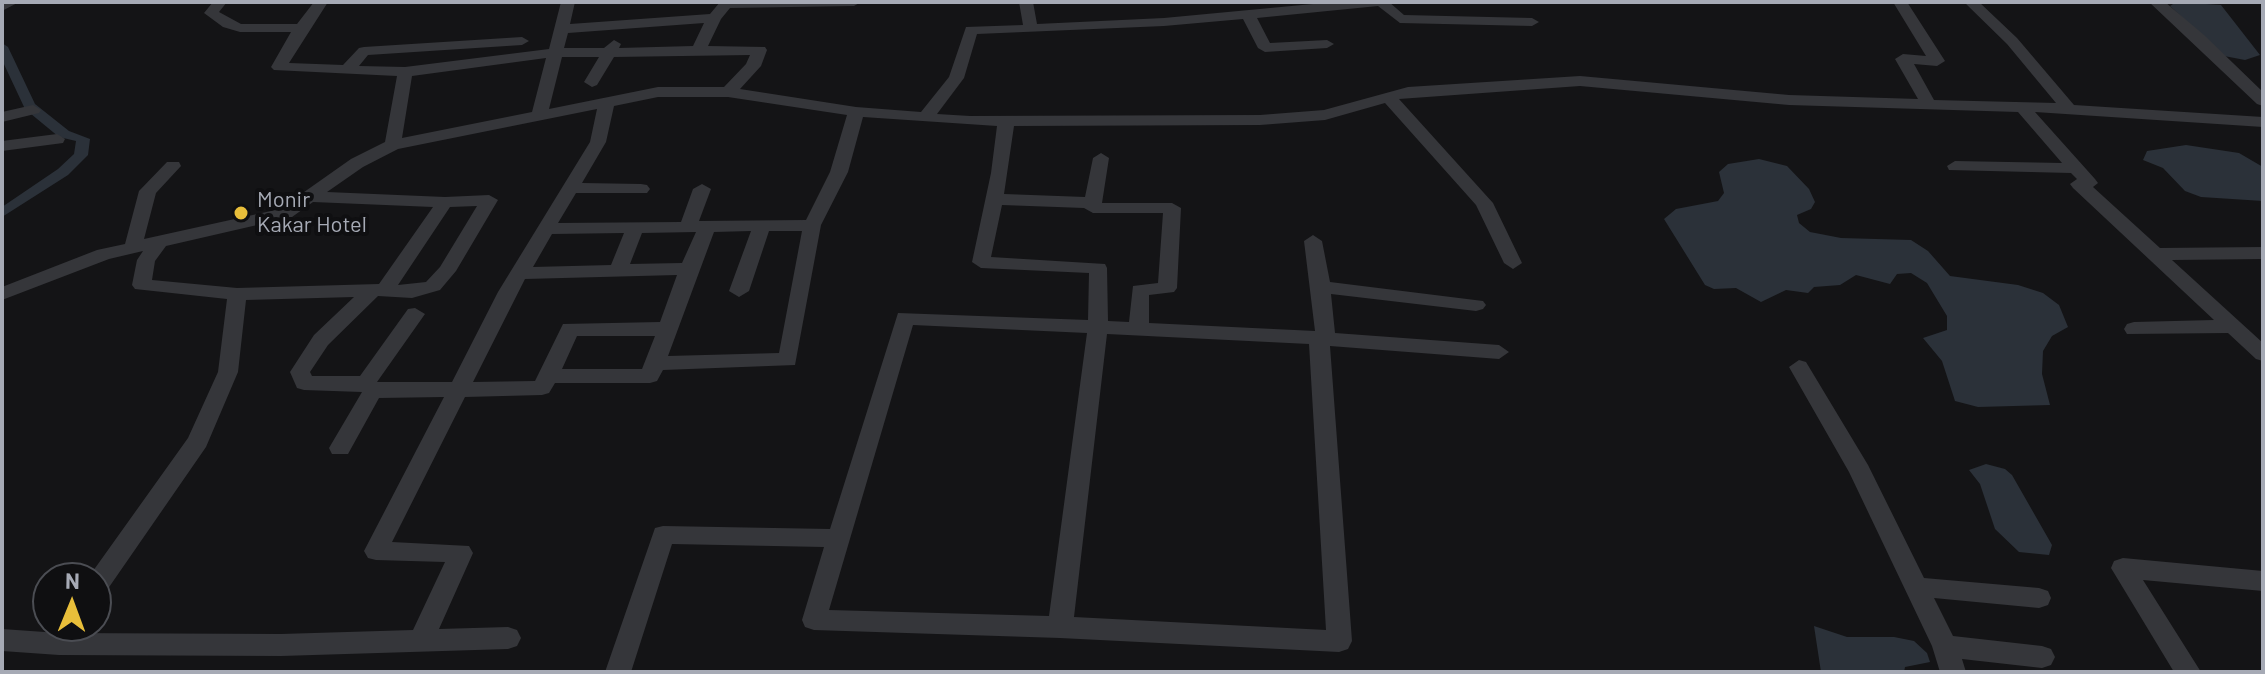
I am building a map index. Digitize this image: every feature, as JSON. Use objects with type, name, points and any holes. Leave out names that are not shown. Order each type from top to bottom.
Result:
[{"type":"street","points":[[2,7],[12,2]]},
{"type":"street","points":[[220,2],[211,13],[240,28],[301,28]]},
{"type":"street","points":[[321,2],[301,28],[279,67],[405,72],[554,53],[760,50],[753,66],[728,92]]},
{"type":"street","points":[[540,114],[568,2]]},
{"type":"street","points":[[699,49],[714,18],[726,4],[854,2]]},
{"type":"street","points":[[1026,2],[1031,29]]},
{"type":"street","points":[[926,117],[956,78],[966,55],[971,30],[1164,22],[1381,2],[1400,19],[1532,22]]},
{"type":"street","points":[[1900,2],[1937,61],[1903,59],[1928,103]]},
{"type":"street","points":[[1971,2],[2012,41],[2069,109]]},
{"type":"street","points":[[2156,2],[2263,101]]},
{"type":"street","points":[[1247,13],[1265,48],[1327,44]]},
{"type":"street","points":[[562,29],[714,18]]},
{"type":"street","points":[[592,82],[612,51],[621,25]]},
{"type":"street","points":[[349,68],[364,51],[522,41]]},
{"type":"street","points":[[393,145],[405,72]]},
{"type":"street","points":[[2,294],[75,264],[161,240],[286,213],[357,163],[393,145],[658,92],[728,92],[856,112],[1006,121],[1272,120],[1325,115],[1388,97],[1431,90],[1580,81],[1789,100],[2069,109],[2263,122]]},
{"type":"street","points":[[1388,97],[1484,203],[1513,263]]},
{"type":"street","points":[[421,640],[461,553],[376,551],[519,273],[598,142],[607,101]]},
{"type":"street","points":[[2022,107],[2089,183],[2079,184],[2263,354]]},
{"type":"street","points":[[2,117],[33,110]]},
{"type":"street","points":[[655,363],[788,360],[812,225],[839,172],[856,112]]},
{"type":"street","points":[[1006,121],[995,199],[981,262],[1098,268],[1098,327],[1060,627]]},
{"type":"street","points":[[2,146],[57,139]]},
{"type":"street","points":[[1101,158],[1093,208],[1172,208],[1167,288],[1140,290],[1139,329]]},
{"type":"street","points":[[133,248],[148,191],[173,166]]},
{"type":"street","points":[[1955,166],[2076,168]]},
{"type":"street","points":[[569,188],[641,189]]},
{"type":"street","points":[[548,376],[650,376],[689,269],[702,189]]},
{"type":"street","points":[[161,240],[146,260],[142,285],[237,294],[412,292],[433,286],[447,271],[489,200],[445,202],[311,197]]},
{"type":"street","points":[[995,199],[1093,203]]},
{"type":"street","points":[[445,202],[379,290],[321,340],[300,372],[304,383],[456,391],[542,388],[570,329],[667,329]]},
{"type":"street","points":[[546,229],[812,225]]},
{"type":"street","points":[[739,291],[762,226]]},
{"type":"street","points":[[619,269],[635,227]]},
{"type":"street","points":[[1313,241],[1321,287],[1323,338],[1339,641],[1060,627],[814,620],[905,318],[1323,338],[1499,352]]},
{"type":"street","points":[[2158,254],[2263,253]]},
{"type":"street","points":[[519,273],[689,269]]},
{"type":"street","points":[[1321,287],[1476,305]]},
{"type":"street","points":[[112,563],[198,441],[228,372],[237,294]]},
{"type":"street","points":[[340,448],[369,387],[415,314]]},
{"type":"street","points":[[2134,329],[2235,326]]},
{"type":"street","points":[[1799,367],[1860,471],[1918,587],[1945,646],[1953,672]]},
{"type":"street","points":[[618,672],[663,535],[839,538]]},
{"type":"street","points":[[2188,672],[2123,568],[2263,581]]},
{"type":"street","points":[[1918,587],[2039,598]]},
{"type":"street","points":[[112,637],[281,645],[508,638]]},
{"type":"street","points":[[2,640],[32,638]]},
{"type":"street","points":[[1945,646],[2042,657]]},
{"type":"shaded area","points":[[2176,2],[2221,5],[2260,55],[2245,60],[2224,56],[2170,6]]},
{"type":"shaded area","points":[[2186,145],[2239,153],[2263,167],[2263,201],[2201,197],[2185,191],[2163,168],[2143,160],[2147,151]]},
{"type":"shaded area","points":[[1759,159],[1787,166],[1809,189],[1815,202],[1811,209],[1797,215],[1799,223],[1810,232],[1841,238],[1911,240],[1928,251],[1950,276],[2018,285],[2043,293],[2059,305],[2068,327],[2052,336],[2043,351],[2042,374],[2050,405],[1978,407],[1955,401],[1942,361],[1923,338],[1947,330],[1947,316],[1927,283],[1911,273],[1897,274],[1890,284],[1856,275],[1840,285],[1814,287],[1808,293],[1786,290],[1761,302],[1736,288],[1714,289],[1705,285],[1664,219],[1676,209],[1718,201],[1724,193],[1719,172],[1728,164]]},
{"type":"shaded area","points":[[1986,464],[2005,469],[2012,475],[2052,545],[2049,555],[2019,552],[1995,529],[1980,484],[1969,470]]},
{"type":"shaded area","points":[[1814,626],[1847,637],[1894,637],[1914,641],[1927,653],[1930,662],[1905,667],[1904,672],[1821,672]]},
{"type":"waterway","points":[[2,47],[30,106],[64,134],[83,139],[81,155],[63,172],[2,213]]},
{"type":"place","name":"Monir Kakar Hotel","points":[[241,213]]}]
